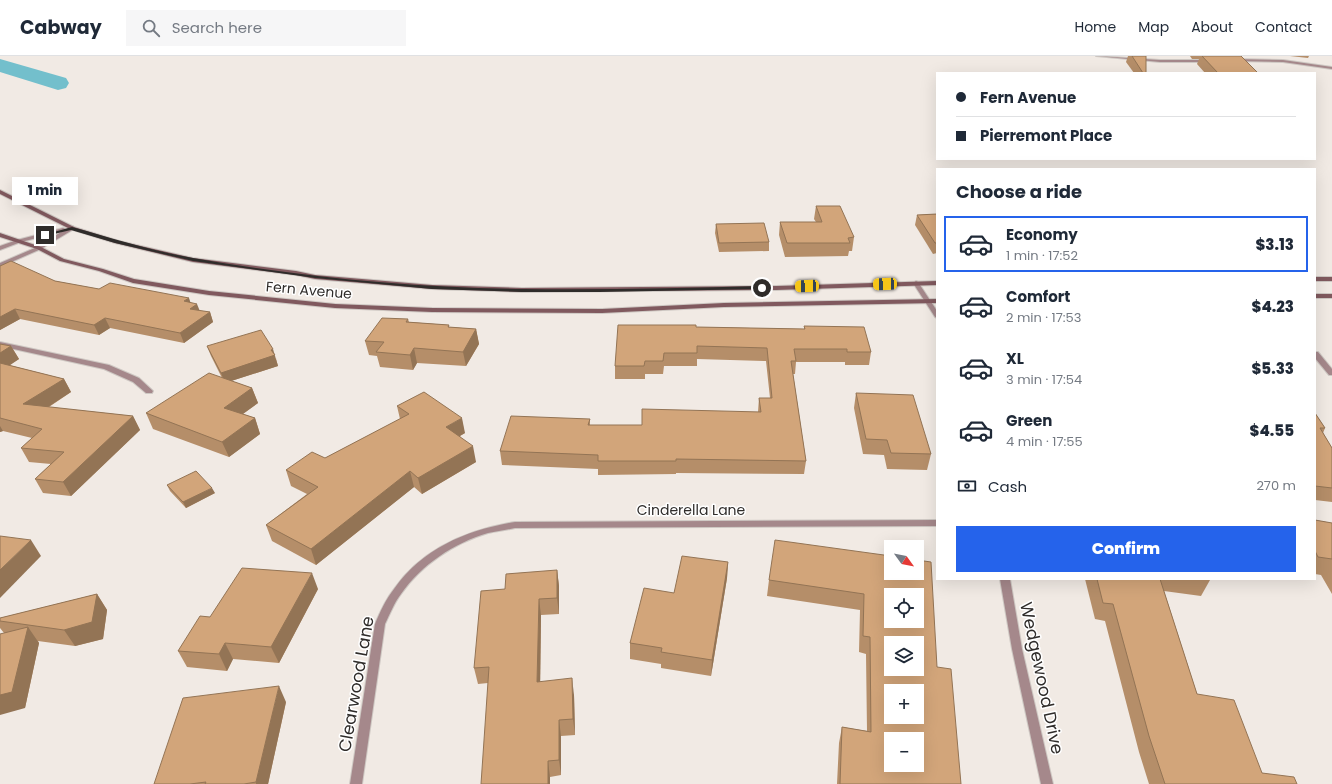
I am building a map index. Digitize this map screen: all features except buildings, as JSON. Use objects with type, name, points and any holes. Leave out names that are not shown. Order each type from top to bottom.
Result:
[{"type":"street","points":[[1098,56],[1160,61],[1210,61]]},
{"type":"street","points":[[1230,60],[1282,61],[1332,68]]},
{"type":"street","name":"Fern Avenue","points":[[0,192],[72,228],[117,242],[193,260],[315,277],[432,287],[614,291],[936,283]]},
{"type":"street","points":[[0,248],[19,241],[72,228]]},
{"type":"street","points":[[0,265],[39,248],[72,228]]},
{"type":"street","name":"Fern Avenue","points":[[0,235],[39,248],[62,260],[101,270],[133,281],[209,293],[335,306],[432,310],[602,311],[724,305],[936,301]]},
{"type":"street","points":[[1316,279],[1332,279]]},
{"type":"street","points":[[916,283],[936,314]]},
{"type":"street","points":[[1316,296],[1332,296]]},
{"type":"street","points":[[0,344],[106,367],[136,380],[149,391]]},
{"type":"street","points":[[1316,355],[1332,373]]},
{"type":"street","name":"Cinderella Lane","points":[[449,546],[482,531],[514,525],[936,523]]},
{"type":"street","name":"Clearwood Lane","points":[[356,784],[380,624],[386,608],[405,579],[432,555],[449,546]]},
{"type":"street","name":"Wedgewood Drive","points":[[1005,580],[1016,649],[1047,784]]},
{"type":"waterway","points":[[0,65],[58,83]]},
{"type":"route","points":[[45,235],[72,228],[117,242],[193,260],[296,273],[315,277],[389,284],[522,290],[599,291],[762,288]]}]
